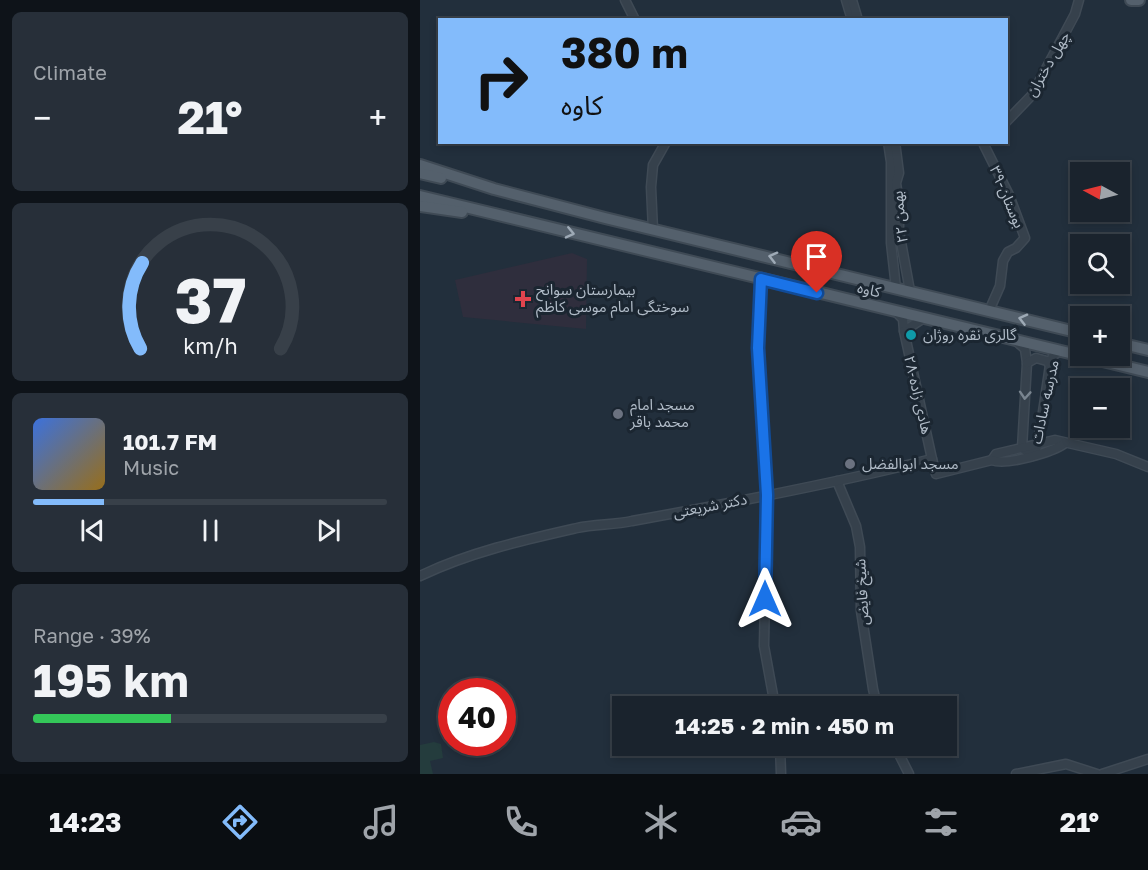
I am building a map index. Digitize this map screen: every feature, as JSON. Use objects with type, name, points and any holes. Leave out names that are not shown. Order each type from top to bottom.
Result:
[{"type":"main road","points":[[1131,0],[1139,0]]},
{"type":"main road","points":[[420,165],[494,189]]},
{"type":"main road","points":[[420,173],[494,189]]},
{"type":"main road","name":"کاوه","points":[[494,189],[653,230],[1070,331]]},
{"type":"main road","points":[[420,196],[513,219]]},
{"type":"main road","points":[[420,206],[513,219]]},
{"type":"main road","name":"کاوه","points":[[513,219],[1148,372]]},
{"type":"main road","points":[[1130,346],[1148,350]]},
{"type":"street","points":[[625,0],[634,18]]},
{"type":"street","points":[[846,0],[851,18]]},
{"type":"street","points":[[852,0],[857,18]]},
{"type":"street","name":"چهل دختران","points":[[1008,120],[1032,95],[1075,14],[1078,0]]},
{"type":"street","points":[[653,230],[651,187],[653,165],[665,144]]},
{"type":"street","name":"۲۲ بهمن","points":[[888,144],[891,162],[891,243],[896,288]]},
{"type":"street","name":"۲۲ بهمن","points":[[895,144],[899,174],[896,183],[899,231],[910,291]]},
{"type":"street","name":"۳۹-بوستان","points":[[985,144],[1009,195],[1025,238],[1016,248],[1008,252],[1003,261],[1000,286],[989,311]]},
{"type":"street","points":[[895,270],[900,274],[906,269]]},
{"type":"street","points":[[761,279],[758,348],[767,495],[764,646],[773,696]]},
{"type":"street","name":"۲۸-هادی زاده","points":[[896,312],[903,319],[932,459]]},
{"type":"street","points":[[904,331],[924,318]]},
{"type":"street","points":[[1016,341],[1025,349],[1027,363],[1022,448]]},
{"type":"street","name":"مدرسه سادات","points":[[1032,456],[1038,445],[1050,365],[1053,356],[1059,351]]},
{"type":"street","points":[[1027,363],[1036,358],[1047,361],[1050,365]]},
{"type":"street","points":[[992,460],[996,454],[1055,441],[1116,454],[1148,467]]},
{"type":"street","points":[[932,459],[936,474],[992,460],[999,463],[1032,456],[1056,449],[1065,443]]},
{"type":"street","points":[[1022,448],[1032,456]]},
{"type":"street","name":"دکتر شریعتی","points":[[420,576],[496,547],[578,527],[625,523],[837,481],[932,459]]},
{"type":"street","name":"شیخ فایض","points":[[837,481],[856,526],[860,547],[861,611],[875,696]]},
{"type":"street","points":[[780,756],[780,774]]},
{"type":"street","points":[[900,756],[909,774]]},
{"type":"street","points":[[1016,774],[1066,764],[1099,774],[1148,759]]},
{"type":"shaded area","name":"بیمارستان سوانح سوختگی امام موسی کاظم","points":[[572,253],[587,259],[586,329],[463,317],[455,280]]},
{"type":"green space","points":[[438,743],[438,756],[443,758],[430,761],[433,774],[420,774],[420,745]]},
{"type":"place","name":"بیمارستان سوانح سوختگی امام موسی کاظم","points":[[523,299]]},
{"type":"place","name":"گالری نقره روژان","points":[[911,335]]},
{"type":"place","name":"مسجد امام محمد باقر","points":[[618,414]]},
{"type":"place","name":"مسجد ابوالفضل","points":[[850,464]]},
{"type":"route","points":[[765,599],[767,495],[758,348],[761,279],[817,293]]}]
